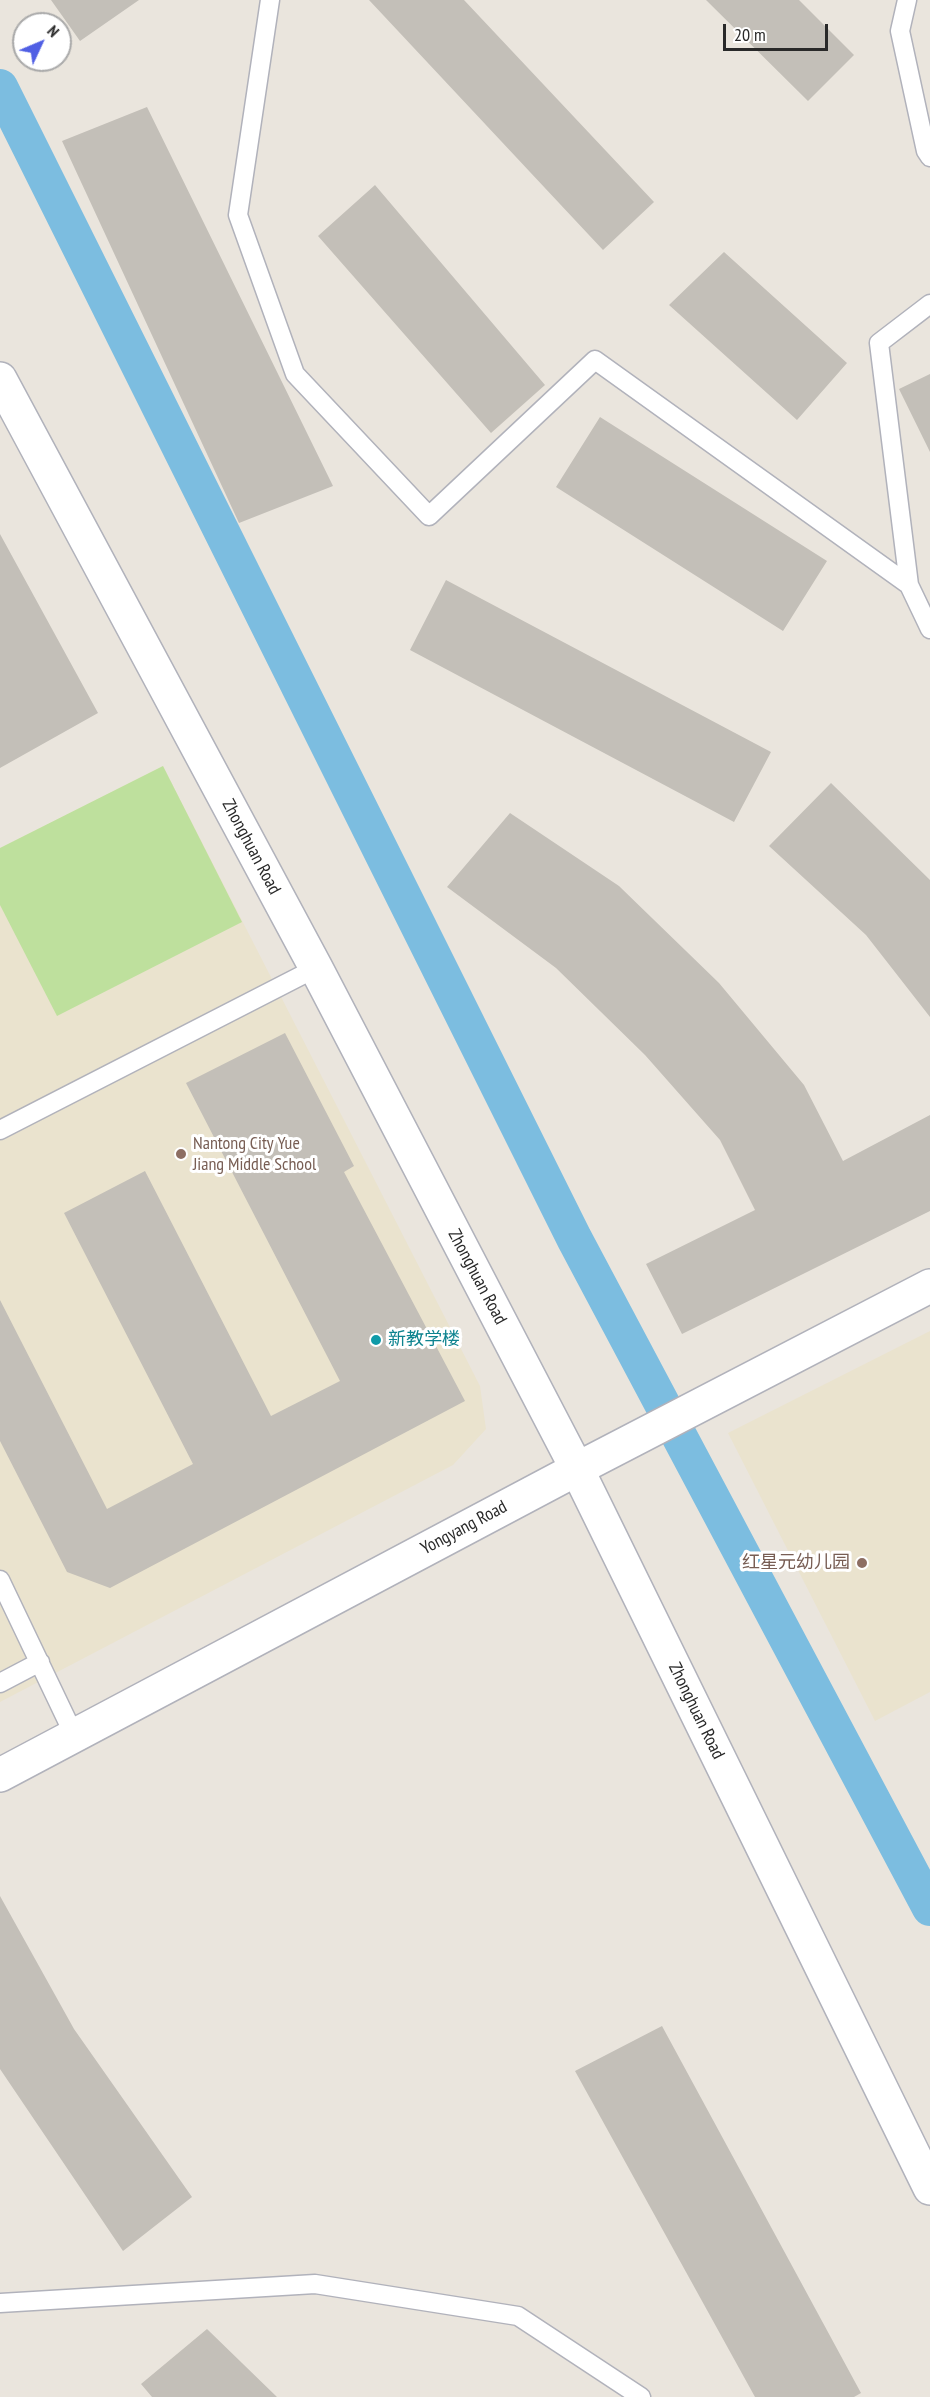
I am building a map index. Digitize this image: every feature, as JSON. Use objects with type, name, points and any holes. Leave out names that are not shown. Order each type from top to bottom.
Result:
[{"type":"street","name":"Zhonghuan Road","points":[[0,379],[316,968],[590,1462],[930,2188]]},
{"type":"street","name":"Yongyang Road","points":[[0,1775],[590,1462],[930,1286]]},
{"type":"lane","points":[[270,0],[237,215],[295,374],[429,516],[595,360],[909,585]]},
{"type":"lane","points":[[908,0],[900,30],[926,151],[930,157]]},
{"type":"lane","points":[[930,304],[879,343],[909,585],[930,629]]},
{"type":"lane","points":[[0,1130],[316,968]]},
{"type":"lane","points":[[0,1580],[74,1735]]},
{"type":"lane","points":[[0,1683],[40,1662]]},
{"type":"lane","points":[[0,2303],[315,2284],[518,2316],[641,2397]]},
{"type":"shaded area","name":"Nantong City Yue Jiang Middle School","points":[[163,766],[480,1386],[486,1429],[453,1465],[0,1702],[0,848]]},
{"type":"shaded area","name":"红星元幼儿园","points":[[930,1331],[930,1692],[875,1721],[728,1433]]},
{"type":"green space","points":[[163,766],[242,922],[57,1016],[0,905],[0,848]]},
{"type":"building","points":[[51,0],[139,0],[80,41],[72,30],[72,12],[59,12]]},
{"type":"building","points":[[369,0],[464,0],[654,202],[603,250]]},
{"type":"building","points":[[706,0],[799,0],[854,55],[808,101]]},
{"type":"building","points":[[147,107],[333,486],[239,523],[62,141]]},
{"type":"building","points":[[375,185],[545,385],[491,433],[318,236]]},
{"type":"building","points":[[724,252],[847,363],[797,420],[669,305]]},
{"type":"building","points":[[930,374],[930,452],[899,389]]},
{"type":"building","points":[[600,417],[827,561],[783,631],[556,487]]},
{"type":"building","points":[[0,534],[98,713],[0,768]]},
{"type":"building","points":[[446,580],[771,752],[734,822],[410,650]]},
{"type":"building","points":[[831,783],[930,880],[930,1017],[866,935],[769,846]]},
{"type":"building","points":[[510,813],[619,886],[719,983],[804,1085],[843,1161],[930,1115],[930,1211],[682,1334],[646,1264],[755,1210],[720,1140],[645,1055],[556,968],[447,887]]},
{"type":"building","name":"新教学楼","points":[[285,1033],[354,1166],[344,1172],[465,1401],[110,1588],[67,1572],[0,1441],[0,1300],[107,1509],[193,1464],[64,1213],[145,1171],[271,1416],[340,1381],[186,1083]]},
{"type":"building","points":[[0,1896],[74,2029],[192,2197],[123,2251],[0,2069]]},
{"type":"building","points":[[662,2026],[861,2393],[854,2397],[755,2397],[575,2071]]},
{"type":"building","points":[[207,2329],[277,2397],[152,2397],[141,2384]]},
{"type":"waterway","points":[[0,87],[574,1238],[930,1908]]},
{"type":"place","name":"Nantong City Yue Jiang Middle School","points":[[181,1154]]},
{"type":"place","name":"新教学楼","points":[[376,1340]]},
{"type":"place","name":"红星元幼儿园","points":[[862,1563]]}]
